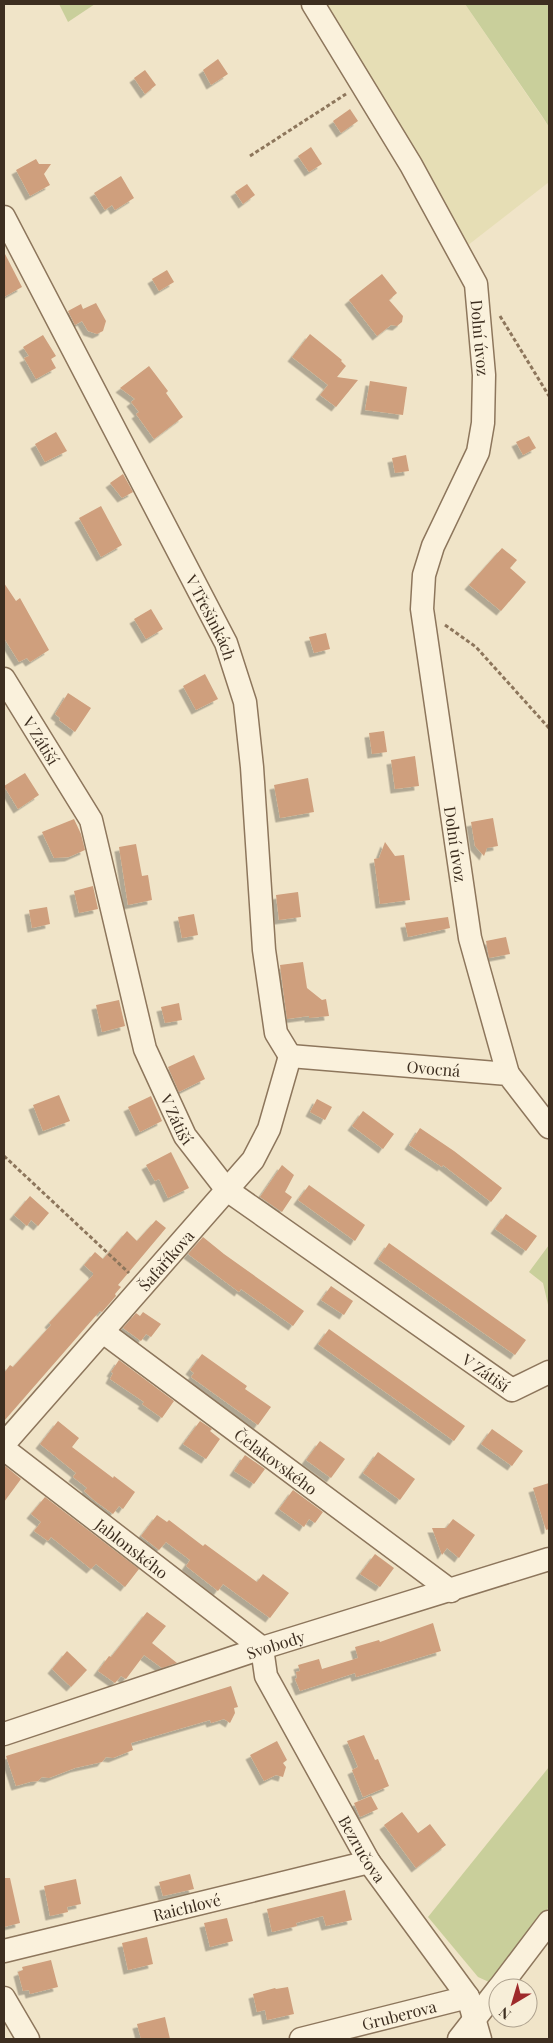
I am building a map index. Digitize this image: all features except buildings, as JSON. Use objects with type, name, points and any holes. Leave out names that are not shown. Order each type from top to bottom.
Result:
[{"type":"street","name":"Dolní úvoz","points":[[313,4],[412,165],[476,284],[484,375],[482,423],[478,452],[432,546],[424,575],[422,609],[470,938],[508,1074]]},
{"type":"street","name":"V Třešinkách","points":[[4,217],[226,643],[237,673],[245,702],[252,767],[266,959],[276,1033],[290,1056]]},
{"type":"street","name":"V Zátiší","points":[[4,679],[91,820],[145,1049],[185,1136],[227,1190],[512,1390],[549,1372]]},
{"type":"street","name":"Ovocná","points":[[290,1056],[508,1074]]},
{"type":"street","name":"Šafaříkova","points":[[4,1444],[253,1160],[269,1129],[290,1056]]},
{"type":"street","points":[[508,1074],[549,1127]]},
{"type":"street","name":"Čelakovského","points":[[103,1332],[451,1591]]},
{"type":"street","name":"Jablonského","points":[[4,1449],[262,1648]]},
{"type":"street","name":"Svobody","points":[[4,1734],[262,1648],[451,1591],[549,1559]]},
{"type":"street","name":"Bezručova","points":[[262,1648],[266,1676],[369,1862],[468,1997],[477,2029]]},
{"type":"street","name":"Raichlové","points":[[4,1951],[369,1862]]},
{"type":"street","points":[[506,1978],[549,1922]]},
{"type":"street","name":"Gruberova","points":[[301,2039],[468,1997]]},
{"type":"street","points":[[4,1998],[28,2039]]},
{"type":"street","points":[[459,2039],[477,2029],[488,2008]]},
{"type":"path","points":[[250,156],[362,84]]},
{"type":"path","points":[[498,313],[549,396]]},
{"type":"path","points":[[422,609],[476,647],[549,728]]},
{"type":"path","points":[[4,1156],[142,1285]]},
{"type":"shaded area","points":[[320,4],[465,4],[549,127],[549,182],[463,249]]},
{"type":"green space","points":[[59,4],[95,4],[68,22]]},
{"type":"green space","points":[[465,4],[549,4],[549,127],[542,116]]},
{"type":"green space","points":[[549,1245],[549,1309],[543,1283],[529,1272]]},
{"type":"green space","points":[[549,1767],[549,1907],[492,1978],[488,1978],[488,1982],[478,1977],[428,1917]]}]
